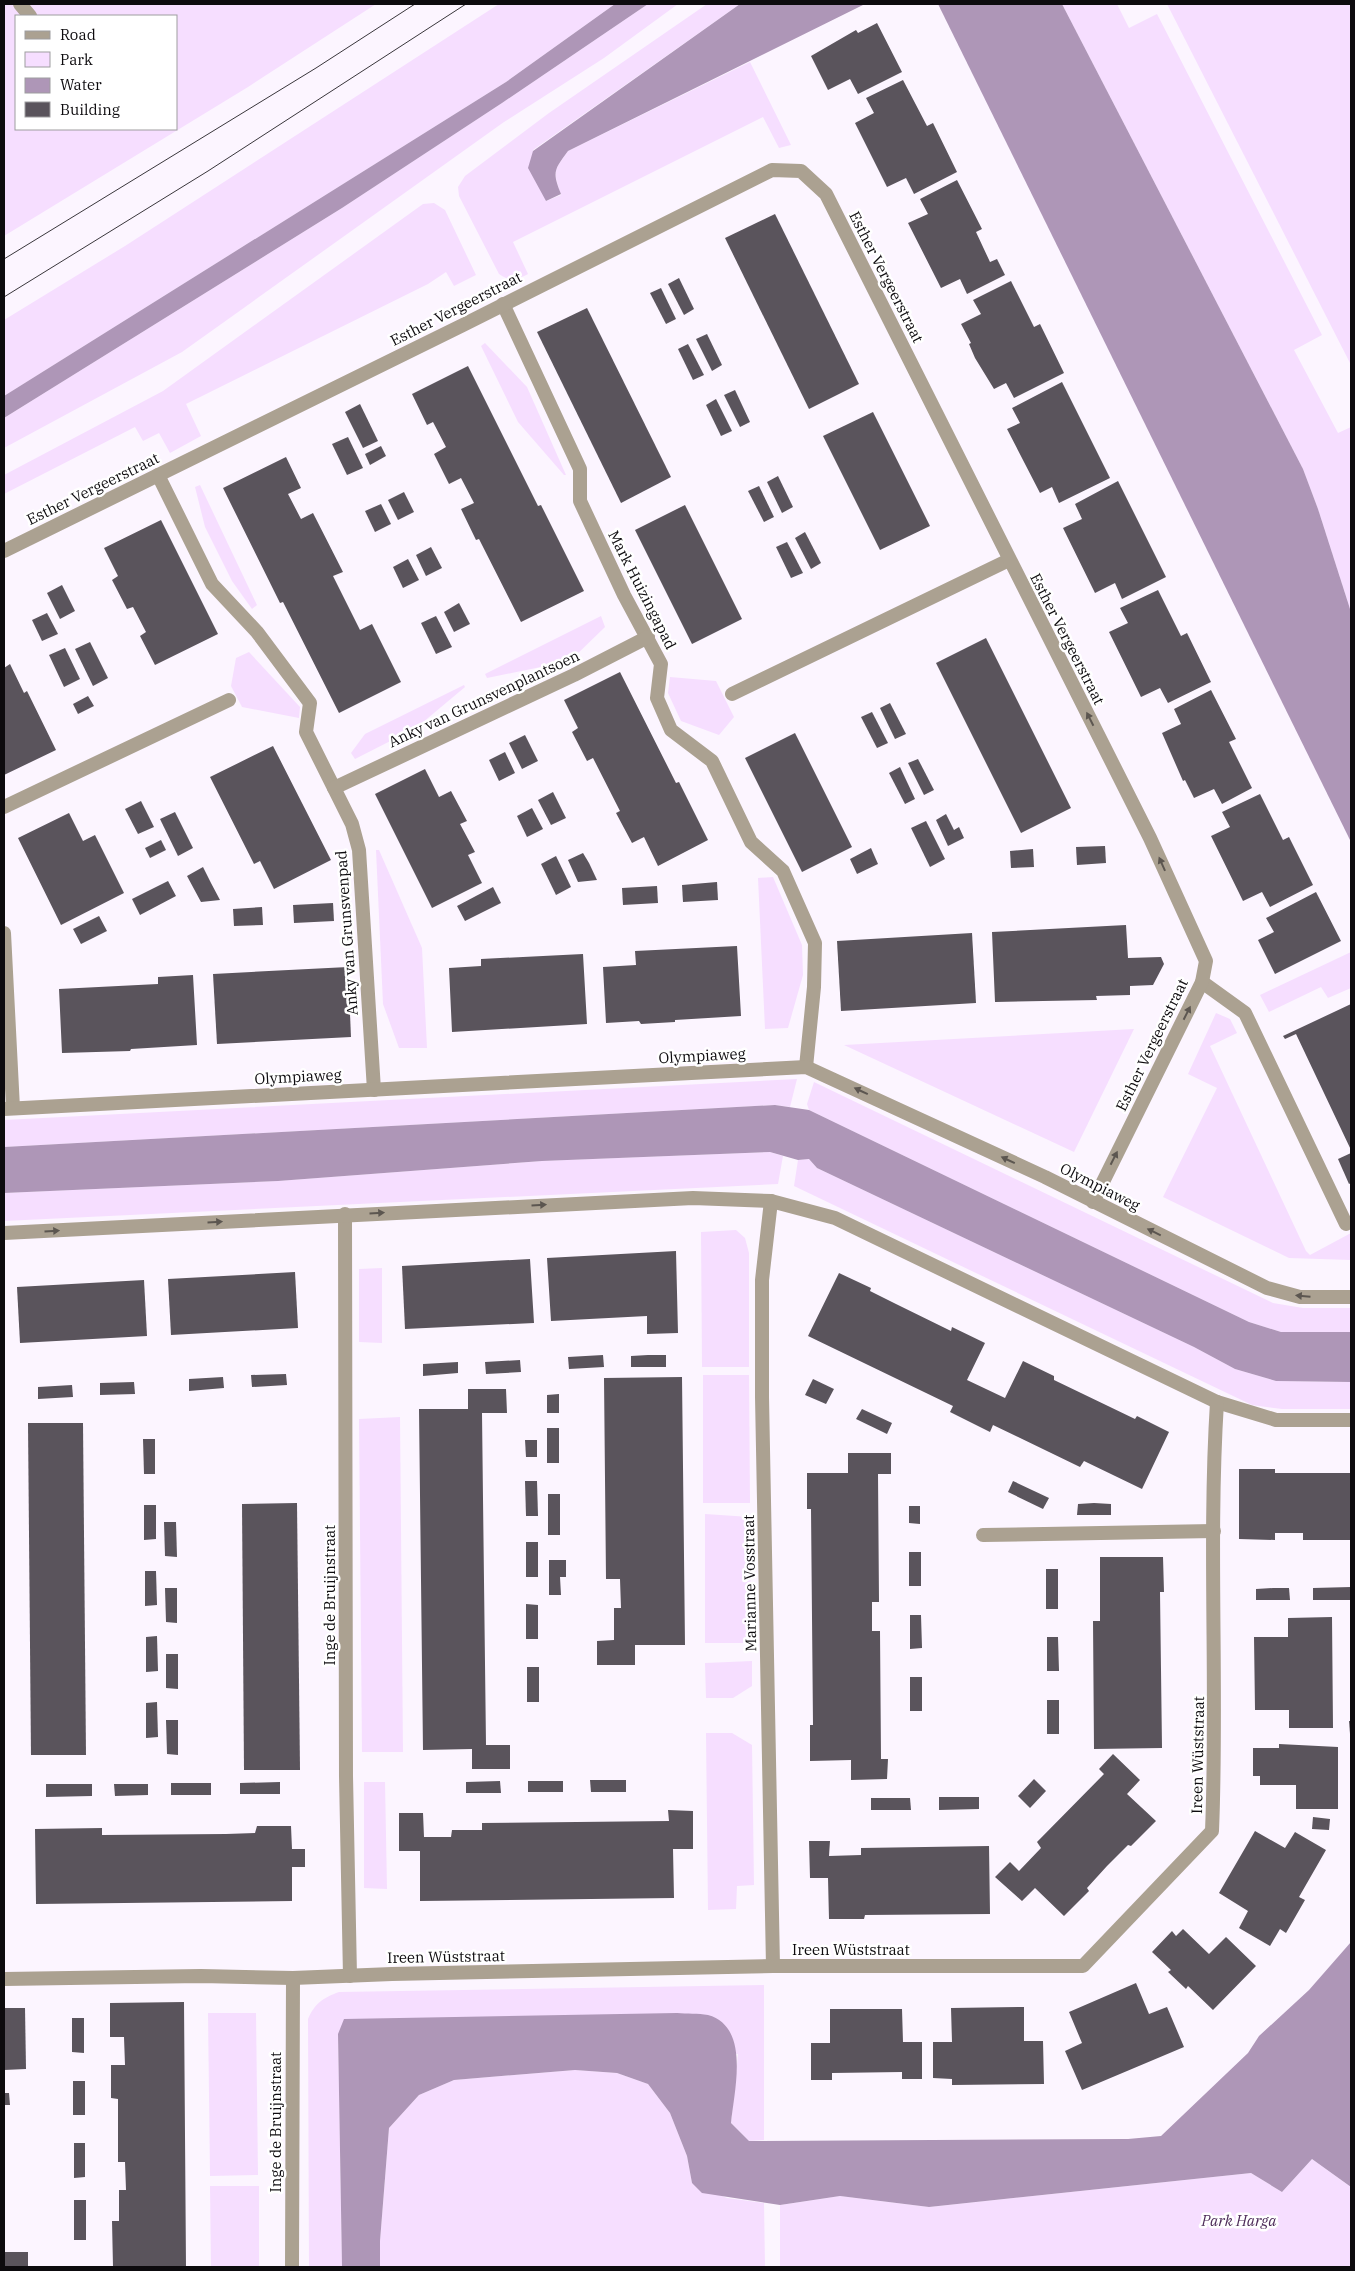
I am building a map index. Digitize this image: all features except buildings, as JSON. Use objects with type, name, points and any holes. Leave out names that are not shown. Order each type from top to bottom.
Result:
[{"type":"street","points":[[20,4],[29,15]]},
{"type":"street","name":"Esther Vergeerstraat","points":[[4,551],[772,170],[801,171],[826,194],[1150,838],[1206,961],[1202,982],[1093,1202]]},
{"type":"street","name":"Mark Huizingapad","points":[[503,304],[580,469],[580,501],[624,595],[661,664],[657,698],[671,730],[712,760],[751,842],[783,871],[815,943],[814,987],[806,1067]]},
{"type":"street","name":"Anky van Grunsvenpad","points":[[158,475],[212,584],[257,632],[310,703],[306,732],[352,824],[359,850],[374,1090]]},
{"type":"street","points":[[732,694],[1009,560]]},
{"type":"street","name":"Anky van Grunsvenplantsoen","points":[[334,788],[574,675],[648,637]]},
{"type":"street","points":[[4,807],[229,700]]},
{"type":"street","points":[[4,933],[8,1109]]},
{"type":"street","points":[[1202,982],[1245,1013],[1346,1224]]},
{"type":"street","name":"Olympiaweg","points":[[8,1109],[806,1067],[1036,1173],[1267,1288],[1300,1296],[1351,1297]]},
{"type":"street","points":[[4,1233],[345,1214],[693,1198],[771,1200],[834,1218],[1217,1402],[1276,1420],[1351,1420]]},
{"type":"street","name":"Marianne Vosstraat","points":[[771,1200],[762,1280],[762,1397],[774,1966]]},
{"type":"street","name":"Inge de Bruijnstraat","points":[[345,1214],[346,1776],[350,1976]]},
{"type":"street","name":"Ireen Wüststraat","points":[[4,1979],[201,1976],[294,1978],[402,1973],[774,1966],[1083,1966],[1212,1831],[1216,1754],[1213,1476],[1217,1402]]},
{"type":"street","points":[[983,1535],[1214,1531]]},
{"type":"street","name":"Inge de Bruijnstraat","points":[[292,2267],[294,1978]]},
{"type":"green space","points":[[4,4],[376,4],[178,130],[178,15],[15,15],[15,130],[178,130],[4,236]]},
{"type":"green space","points":[[499,4],[615,4],[506,82],[4,396],[4,320],[125,246]]},
{"type":"green space","points":[[648,4],[678,4],[604,58],[504,122],[182,352],[4,448],[4,418],[342,208]]},
{"type":"green space","points":[[707,4],[740,4],[533,150],[546,201],[561,195],[556,172],[559,163],[568,151],[750,62],[791,145],[779,148],[763,117],[513,242],[528,274],[514,279],[499,274],[459,196],[458,187],[465,176],[549,113]]},
{"type":"green space","points":[[1062,4],[1117,4],[1129,28],[1157,14],[1322,335],[1294,350],[1338,433],[1351,427],[1351,612],[1303,469]]},
{"type":"green space","points":[[1167,4],[1351,4],[1351,365]]},
{"type":"green space","points":[[434,203],[445,210],[476,275],[454,286],[446,272],[428,284],[186,404],[201,436],[170,453],[159,433],[143,441],[135,427],[4,494],[4,475],[163,391],[423,204]]},
{"type":"green space","points":[[485,343],[527,387],[566,475],[518,422],[481,346]]},
{"type":"green space","points":[[200,485],[257,605],[252,609],[232,581],[205,527],[195,487]]},
{"type":"green space","points":[[601,616],[605,627],[570,661],[487,678],[485,674]]},
{"type":"green space","points":[[249,652],[300,707],[299,718],[242,707],[231,686],[236,658]]},
{"type":"green space","points":[[670,677],[716,681],[734,717],[719,735],[681,721],[668,693]]},
{"type":"green space","points":[[464,685],[465,687],[416,728],[355,759],[351,753],[365,734]]},
{"type":"green space","points":[[376,850],[379,850],[422,948],[427,1048],[399,1048],[383,1004]]},
{"type":"green space","points":[[773,877],[802,945],[803,975],[788,1028],[765,1029],[758,878]]},
{"type":"green space","points":[[1351,952],[1351,988],[1328,998],[1321,987],[1269,1012],[1260,995]]},
{"type":"green space","points":[[1216,1013],[1230,1019],[1237,1033],[1210,1046],[1306,1251],[1310,1255],[1351,1233],[1351,1260],[1289,1258],[1163,1197],[1217,1088],[1188,1074]]},
{"type":"green space","points":[[1134,1029],[1074,1152],[844,1045]]},
{"type":"green space","points":[[797,1079],[790,1107],[775,1105],[4,1147],[4,1120]]},
{"type":"green space","points":[[814,1082],[1273,1303],[1303,1308],[1351,1308],[1351,1332],[1281,1332],[1249,1322],[809,1110],[807,1104]]},
{"type":"green space","points":[[770,1152],[783,1156],[778,1184],[4,1221],[4,1193],[278,1181],[542,1161]]},
{"type":"green space","points":[[809,1159],[817,1168],[1194,1347],[1235,1369],[1276,1381],[1351,1382],[1351,1409],[1282,1409],[1252,1405],[794,1186],[798,1160]]},
{"type":"green space","points":[[736,1230],[745,1238],[749,1253],[749,1367],[702,1367],[701,1232]]},
{"type":"green space","points":[[382,1268],[382,1343],[359,1342],[359,1269]]},
{"type":"green space","points":[[703,1375],[749,1375],[750,1503],[703,1503]]},
{"type":"green space","points":[[400,1417],[403,1752],[362,1752],[359,1419]]},
{"type":"green space","points":[[705,1514],[750,1517],[751,1643],[705,1643]]},
{"type":"green space","points":[[752,1661],[752,1686],[733,1698],[706,1698],[705,1663]]},
{"type":"green space","points":[[706,1733],[732,1733],[752,1745],[754,1885],[737,1886],[736,1909],[708,1910]]},
{"type":"green space","points":[[364,1782],[385,1782],[387,1889],[364,1888]]},
{"type":"green space","points":[[764,1985],[764,2140],[749,2141],[731,2123],[738,2054],[338,2034],[342,2267],[309,2267],[308,2019],[317,2005],[328,1996],[339,1992]]},
{"type":"green space","points":[[208,2013],[256,2013],[258,2175],[210,2176]]},
{"type":"green space","points":[[575,2070],[617,2073],[648,2084],[670,2113],[687,2156],[692,2183],[727,2198],[764,2203],[765,2267],[380,2267],[380,2241],[389,2128],[419,2095],[454,2080]]},
{"type":"green space","name":"Park Harga","points":[[1312,2159],[1351,2187],[1351,2267],[780,2267],[780,2205],[840,2196],[929,2207],[1251,2173],[1282,2192]]},
{"type":"green space","points":[[210,2186],[259,2186],[259,2267],[211,2267]]},
{"type":"water","points":[[615,4],[648,4],[342,208],[4,418],[4,396],[506,82]]},
{"type":"water","points":[[740,4],[865,4],[568,151],[556,171],[556,181],[561,194],[546,201],[528,168],[533,151]]},
{"type":"water","points":[[938,4],[1062,4],[1303,469],[1351,612],[1351,842]]},
{"type":"water","points":[[775,1105],[809,1110],[1249,1322],[1281,1332],[1351,1332],[1351,1382],[1276,1381],[1235,1369],[1194,1347],[817,1168],[809,1159],[798,1160],[770,1152],[542,1161],[278,1181],[4,1193],[4,1147]]},
{"type":"water","points":[[1351,1942],[1351,2187],[1312,2159],[1282,2192],[1251,2173],[929,2207],[840,2196],[780,2205],[702,2193],[692,2183],[687,2156],[670,2113],[648,2084],[617,2073],[575,2070],[454,2080],[419,2095],[389,2128],[380,2241],[380,2267],[342,2267],[338,2034],[344,2019],[677,2013],[708,2015],[721,2022],[730,2032],[735,2046],[737,2062],[731,2123],[749,2141],[1128,2139],[1161,2136],[1248,2053],[1259,2036],[1309,1990]]},
{"type":"tram line","points":[[4,259],[316,68],[415,4]]},
{"type":"tram line","points":[[4,297],[208,171],[466,4]]}]
